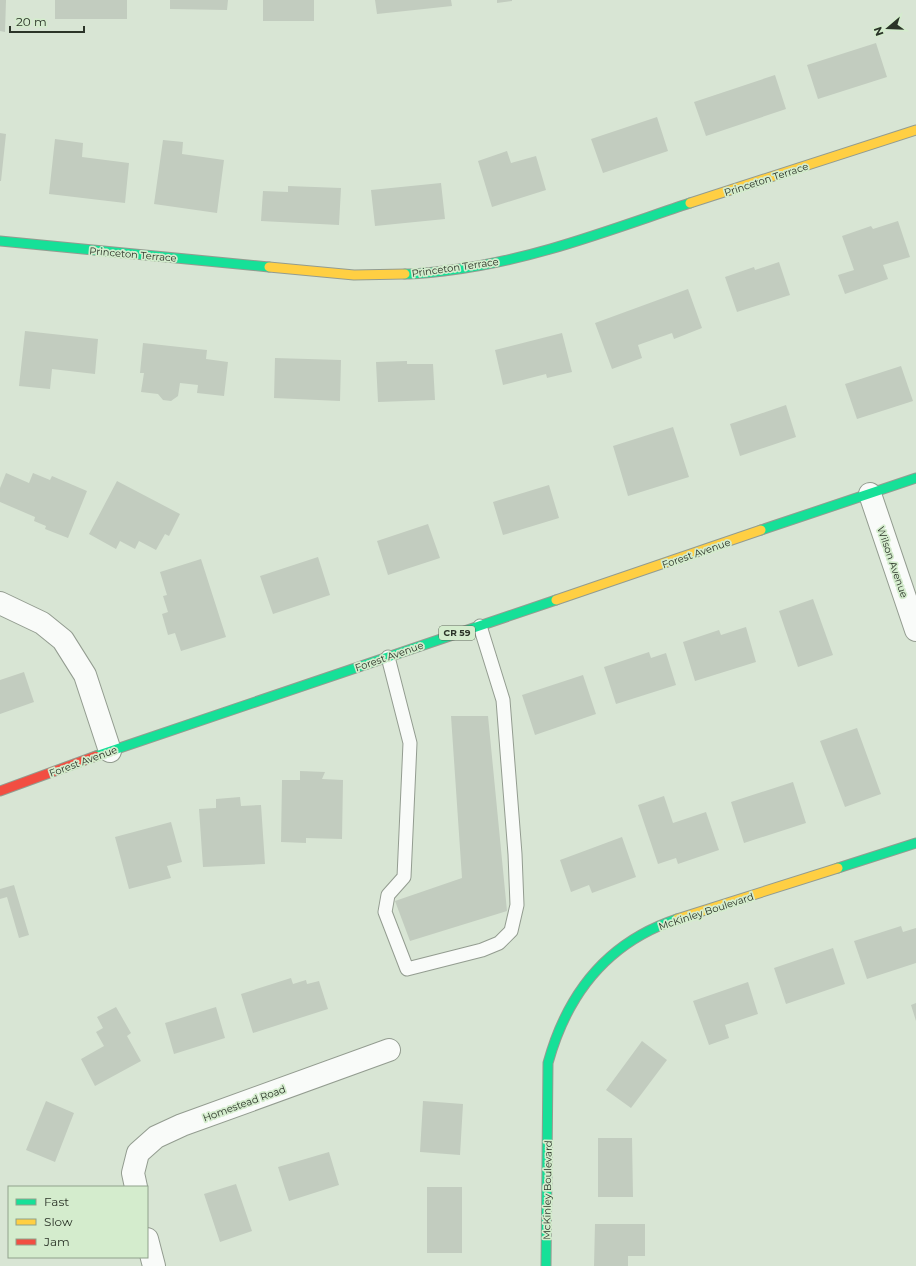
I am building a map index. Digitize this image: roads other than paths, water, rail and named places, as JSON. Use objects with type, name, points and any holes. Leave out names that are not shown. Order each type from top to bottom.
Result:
[{"type":"street","name":"Princeton Terrace","points":[[0,241],[347,275],[418,274],[482,266],[544,251],[916,130]]},
{"type":"street","name":"Forest Avenue","points":[[0,791],[110,751],[916,478]]},
{"type":"street","name":"Wilson Avenue","points":[[870,494],[916,630]]},
{"type":"street","points":[[0,603],[42,623],[63,640],[85,675],[110,751]]},
{"type":"street","name":"McKinley Boulevard","points":[[546,1266],[548,1062],[564,1016],[583,985],[607,958],[634,939],[663,924],[916,843]]},
{"type":"street","name":"Homestead Road","points":[[136,1186],[134,1173],[138,1153],[156,1137],[182,1125],[389,1050]]},
{"type":"street","points":[[148,1243],[154,1266]]},
{"type":"lane","points":[[388,657],[410,743],[404,877],[388,895],[386,912],[407,969],[482,950],[499,943],[511,931],[517,905],[515,854],[503,700],[480,626]]}]
